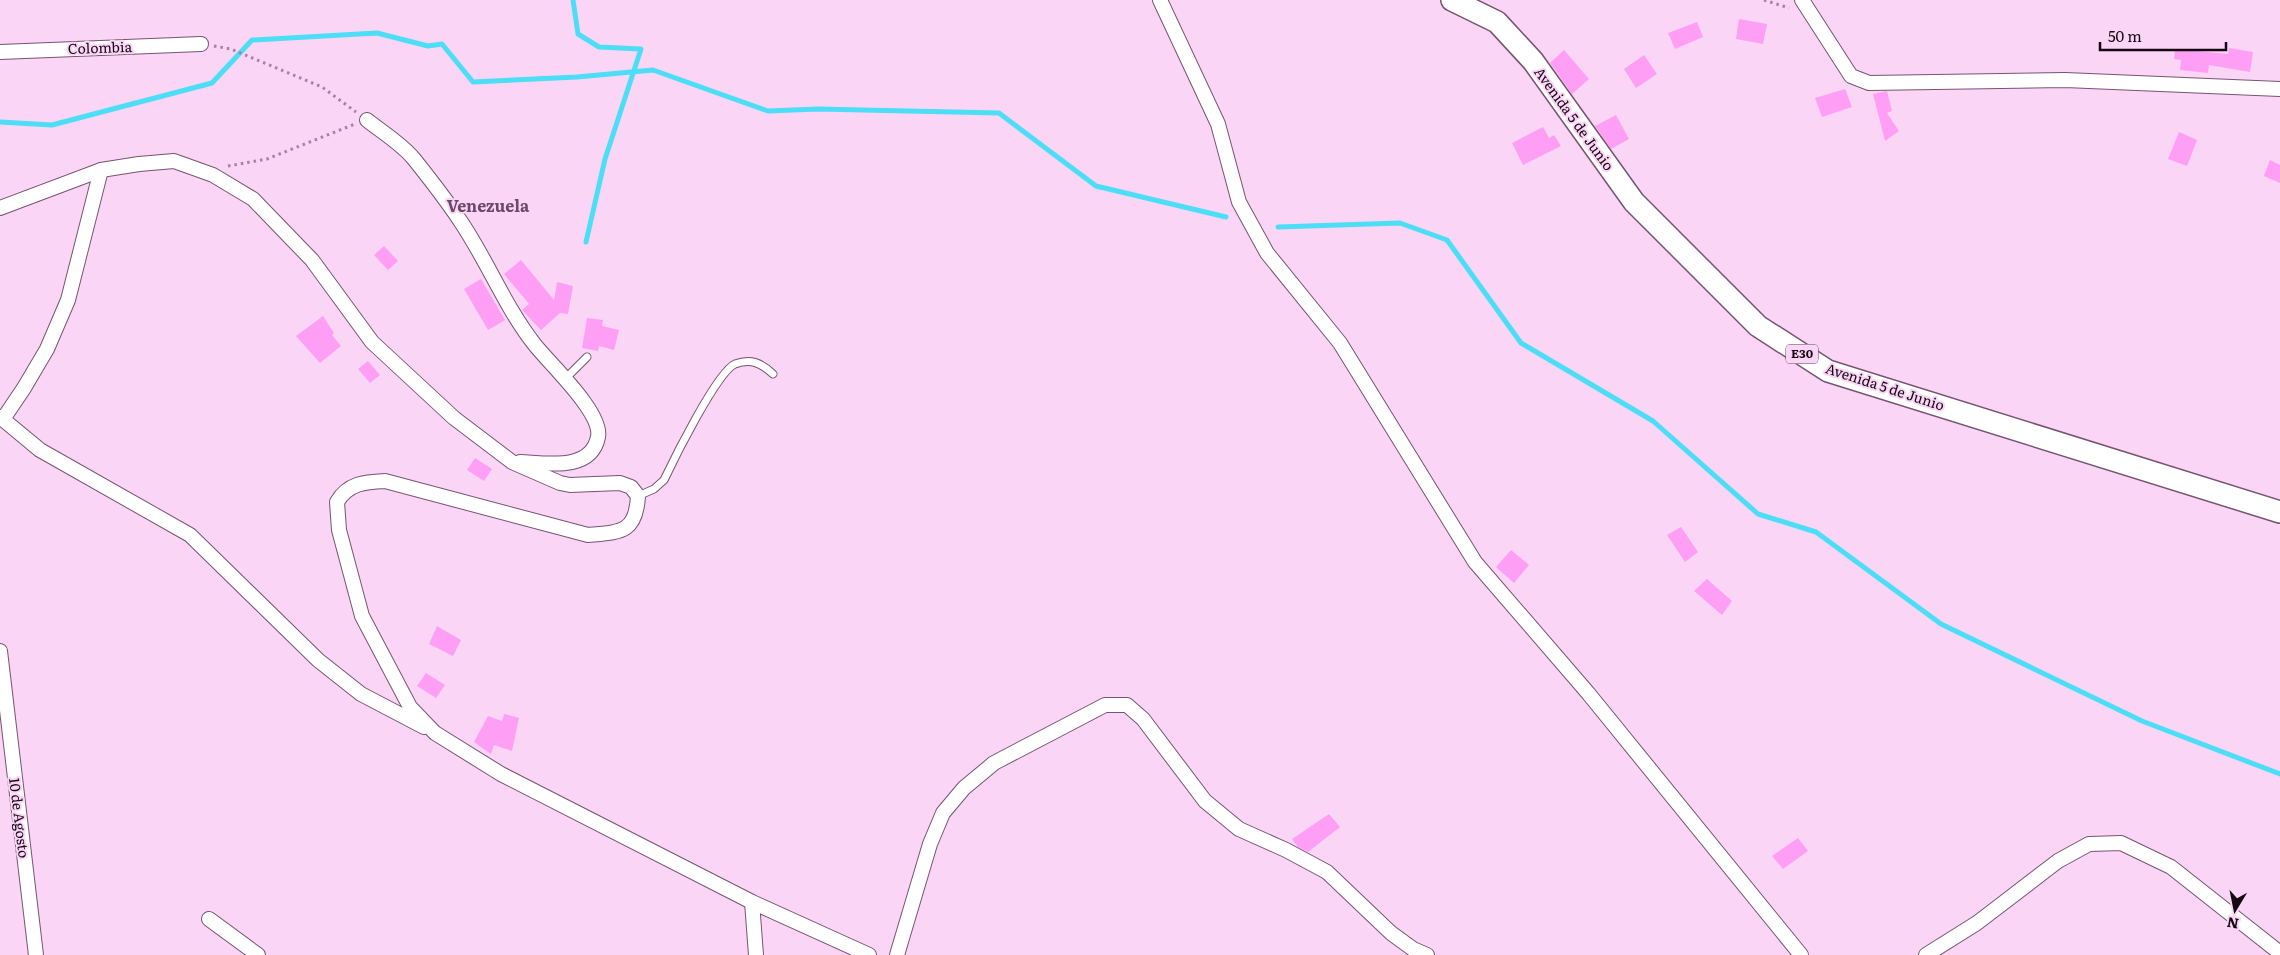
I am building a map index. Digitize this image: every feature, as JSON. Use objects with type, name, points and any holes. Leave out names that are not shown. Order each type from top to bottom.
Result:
[{"type":"main road","name":"Avenida 5 de Junio","points":[[1452,0],[1497,22],[1533,61],[1634,202],[1758,326],[1828,371],[2280,512]]},
{"type":"street","points":[[1160,0],[1218,124],[1239,202],[1267,253],[1340,343],[1475,562],[1588,692],[1801,955]]},
{"type":"street","points":[[1804,4],[1851,76],[1869,83],[2065,80],[2280,89]]},
{"type":"street","name":"Colombia","points":[[0,52],[201,44]]},
{"type":"street","points":[[367,120],[412,157],[462,223],[501,294],[535,344],[588,406],[599,435],[595,446],[587,456],[573,463],[512,462]]},
{"type":"street","points":[[0,208],[100,170],[174,161],[213,175],[253,199],[312,260],[372,342],[454,418],[512,462],[560,483],[570,485],[620,483],[631,487],[638,496],[637,512],[632,523],[619,532],[588,535],[385,481],[364,482],[349,487],[342,494],[337,502],[339,530],[362,616],[410,707],[435,733]]},
{"type":"street","points":[[100,170],[68,300],[47,349],[24,388],[1,418],[40,450],[190,535],[318,660],[361,694],[435,733],[501,774],[752,902],[869,955]]},
{"type":"street","name":"10 de Agosto","points":[[0,651],[3,705],[36,955]]},
{"type":"street","points":[[897,955],[930,844],[943,813],[964,788],[994,763],[1105,705],[1127,705],[1143,719],[1205,801],[1239,829],[1286,850],[1327,872],[1390,934],[1413,949],[1427,955]]},
{"type":"street","points":[[1926,955],[1977,923],[2058,861],[2089,844],[2121,843],[2171,867],[2280,953]]},
{"type":"street","points":[[752,902],[756,955]]},
{"type":"street","points":[[209,919],[258,955]]},
{"type":"lane","points":[[565,379],[587,357]]},
{"type":"lane","points":[[638,496],[654,489],[664,480],[719,382],[733,365],[747,362],[761,363],[773,374]]},
{"type":"path","points":[[1764,0],[1787,8],[1804,4]]},
{"type":"path","points":[[231,49],[322,87],[367,120]]},
{"type":"path","points":[[201,170],[267,159],[334,131],[367,120]]},
{"type":"building","points":[[1739,19],[1767,24],[1763,44],[1736,39]]},
{"type":"building","points":[[1697,22],[1703,37],[1675,49],[1668,33]]},
{"type":"building","points":[[2229,48],[2253,52],[2250,72],[2209,65],[2208,73],[2180,70],[2181,60],[2174,59],[2175,49],[2228,54]]},
{"type":"building","points":[[1564,50],[1589,79],[1572,94],[1550,63]]},
{"type":"building","points":[[1644,55],[1657,74],[1636,88],[1624,69]]},
{"type":"building","points":[[1845,89],[1852,107],[1822,117],[1815,98]]},
{"type":"building","points":[[1887,91],[1892,111],[1887,113],[1899,131],[1885,141],[1873,94]]},
{"type":"building","points":[[1616,115],[1629,139],[1611,149],[1595,126]]},
{"type":"building","points":[[1543,127],[1549,138],[1554,135],[1561,146],[1523,165],[1512,143]]},
{"type":"building","points":[[2179,132],[2197,140],[2187,166],[2168,159]]},
{"type":"building","points":[[2270,160],[2280,165],[2280,183],[2264,176]]},
{"type":"building","points":[[384,246],[398,261],[388,270],[374,255]]},
{"type":"building","points":[[521,260],[554,300],[557,282],[573,286],[568,314],[560,313],[541,330],[522,310],[529,304],[504,274]]},
{"type":"building","points":[[481,279],[505,320],[488,330],[464,289]]},
{"type":"building","points":[[323,316],[334,333],[332,335],[341,346],[320,363],[296,336]]},
{"type":"building","points":[[587,318],[603,320],[602,326],[619,330],[614,350],[599,346],[598,351],[582,348]]},
{"type":"building","points":[[368,361],[380,375],[370,383],[358,369]]},
{"type":"building","points":[[475,458],[492,469],[484,481],[467,470]]},
{"type":"building","points":[[1681,527],[1698,552],[1685,562],[1667,535]]},
{"type":"building","points":[[1511,550],[1529,565],[1514,583],[1496,567]]},
{"type":"building","points":[[1707,579],[1732,601],[1722,615],[1694,591]]},
{"type":"building","points":[[437,626],[461,640],[453,656],[429,644]]},
{"type":"building","points":[[426,673],[445,685],[436,698],[417,686]]},
{"type":"building","points":[[504,714],[519,718],[512,751],[494,745],[491,754],[474,742],[488,716],[502,721]]},
{"type":"building","points":[[1329,814],[1340,827],[1308,852],[1298,847],[1292,839]]},
{"type":"building","points":[[1798,838],[1808,851],[1783,869],[1772,856]]},
{"type":"waterway","points":[[573,0],[578,34],[599,47],[641,49],[605,159],[586,242]]},
{"type":"waterway","points":[[0,122],[52,125],[212,83],[252,40],[377,33],[428,46],[442,44],[473,82],[577,77],[653,70],[768,111],[818,109],[999,113],[1096,186],[1226,217]]},
{"type":"waterway","points":[[1278,227],[1400,223],[1447,240],[1521,343],[1653,421],[1758,514],[1816,532],[1941,624],[2142,721],[2280,774]]},
{"type":"district","name":"Venezuela","points":[[488,206]]}]
